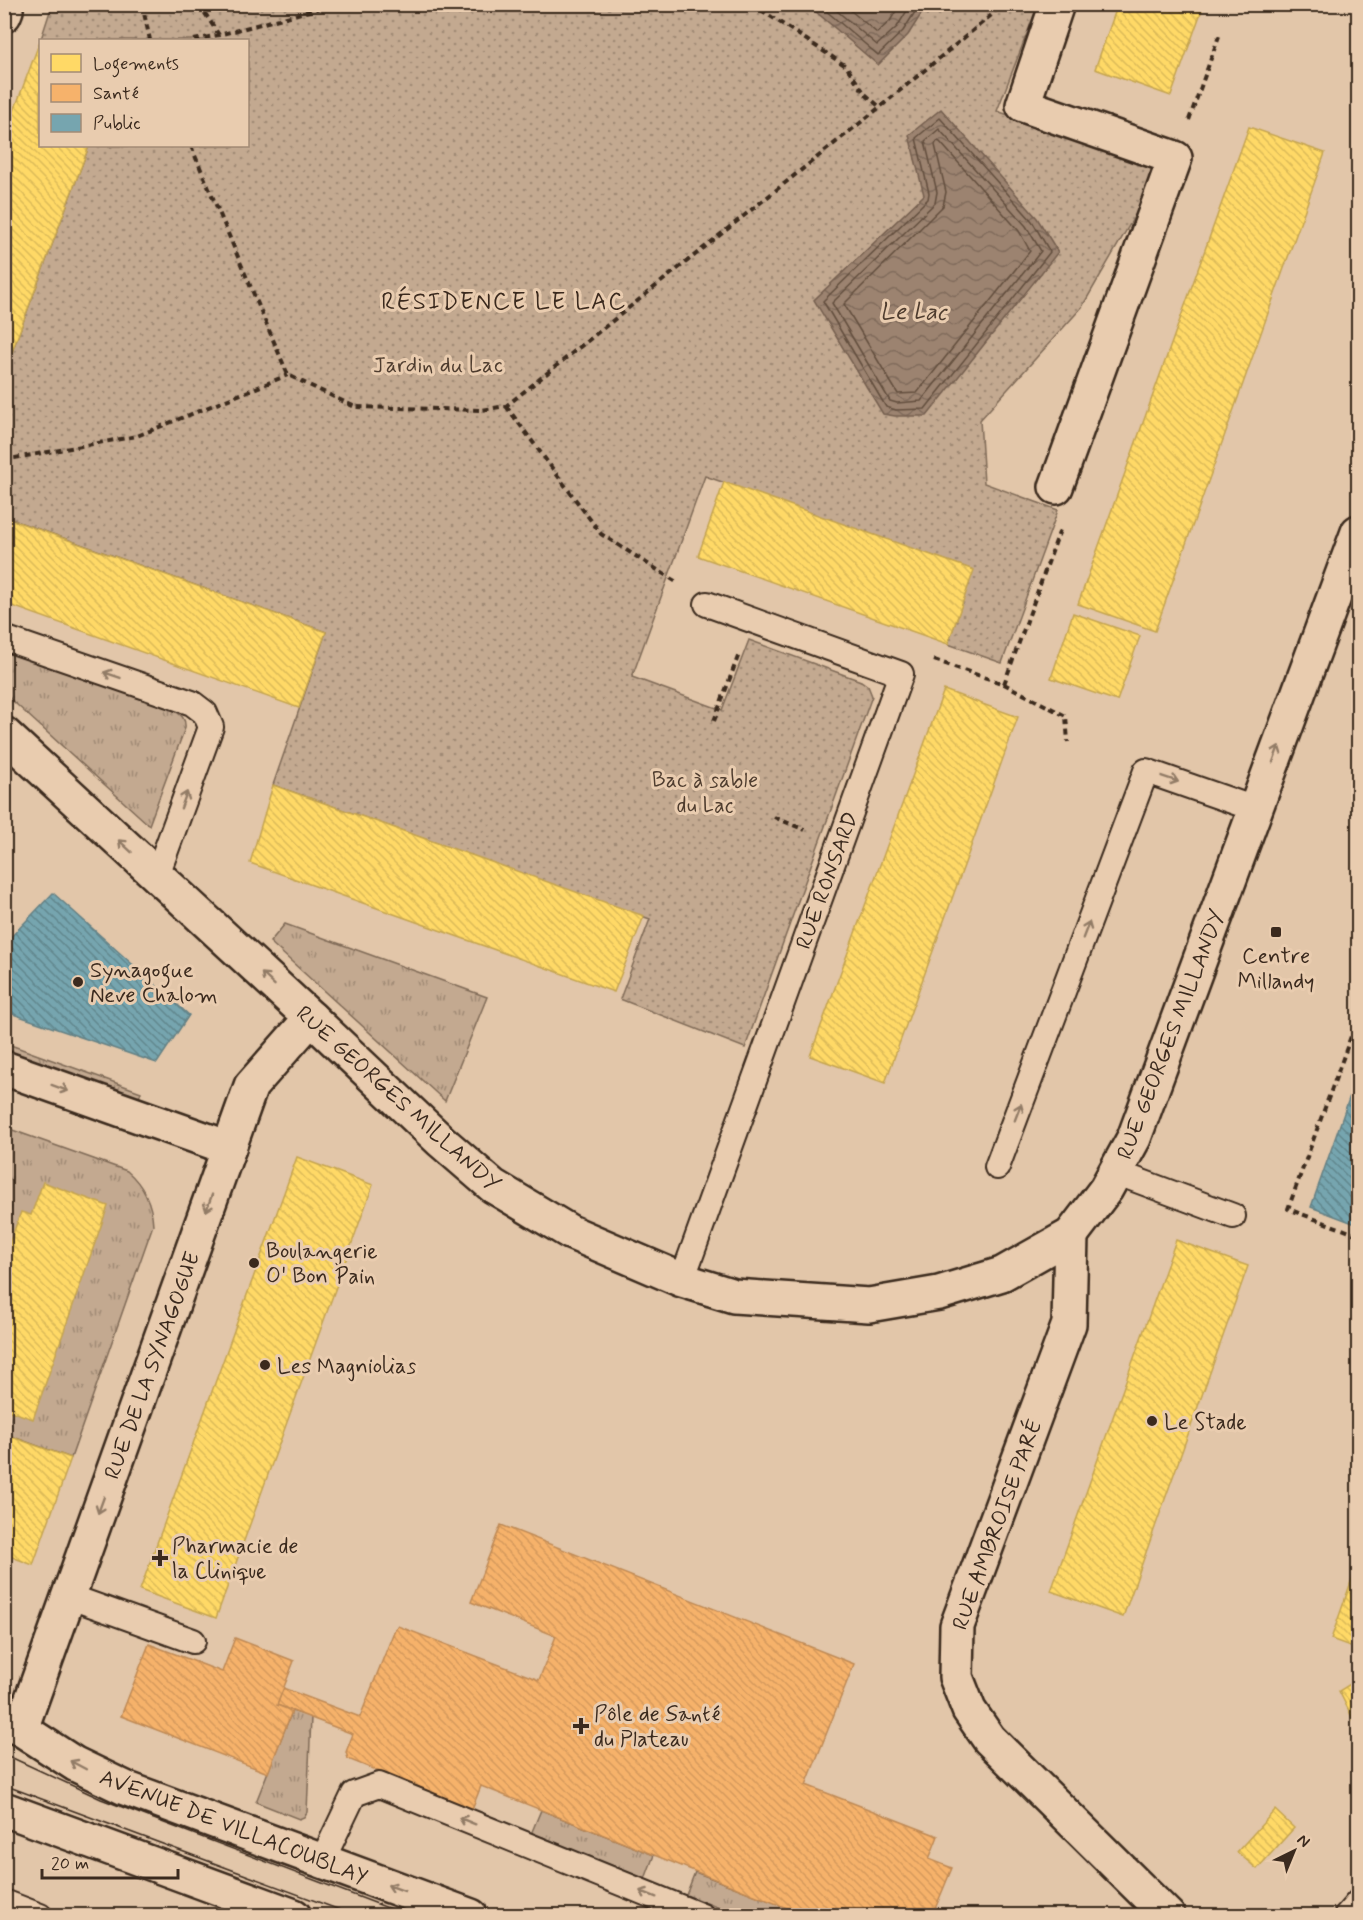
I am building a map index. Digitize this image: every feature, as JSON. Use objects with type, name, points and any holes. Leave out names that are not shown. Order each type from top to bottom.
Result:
[{"type":"street","points":[[1056,487],[1175,158],[1023,105],[1058,4]]},
{"type":"street","points":[[4,9],[6,10],[4,15]]},
{"type":"street","name":"RUE GEORGES MILLANDY","points":[[4,734],[441,1141],[493,1186],[570,1233],[682,1280],[734,1296],[869,1305],[939,1293],[1002,1274],[1071,1235],[1106,1189],[1134,1138],[1359,532]]},
{"type":"street","name":"RUE DE LA SYNAGOGUE","points":[[13,1725],[68,1596],[251,1086],[311,1018]]},
{"type":"street","points":[[4,1068],[229,1148]]},
{"type":"street","name":"RUE AMBROISE PARÉ","points":[[1071,1235],[1069,1324],[957,1626],[956,1677],[969,1710],[989,1739],[1168,1916]]},
{"type":"street","name":"AVENUE DE VILLACOUBLAY","points":[[13,1725],[75,1764],[125,1788],[471,1916]]},
{"type":"street","points":[[4,1809],[294,1916]]},
{"type":"lane","points":[[707,604],[901,674]]},
{"type":"lane","points":[[4,638],[192,703],[205,713],[211,727],[156,875]]},
{"type":"lane","name":"RUE RONSARD","points":[[682,1280],[901,674]]},
{"type":"lane","points":[[997,1167],[1146,771],[1255,809]]},
{"type":"lane","points":[[1115,1172],[1233,1216]]},
{"type":"lane","points":[[68,1596],[193,1641]]},
{"type":"lane","points":[[322,1861],[354,1794],[379,1785],[702,1916]]},
{"type":"lane","points":[[4,1902],[40,1916]]},
{"type":"lane","points":[[1346,1916],[1359,1902]]},
{"type":"path","points":[[142,4],[150,39]]},
{"type":"path","points":[[199,4],[219,35]]},
{"type":"path","points":[[199,39],[335,4]]},
{"type":"path","points":[[753,4],[846,66],[864,94],[880,107]]},
{"type":"path","points":[[191,147],[288,375],[355,408],[482,410],[506,406],[880,107],[994,13],[998,4]]},
{"type":"path","points":[[1175,158],[1219,36]]},
{"type":"path","points":[[4,460],[137,436],[288,375]]},
{"type":"path","points":[[506,406],[601,534],[668,576],[707,604]]},
{"type":"path","points":[[1004,684],[1067,512],[1056,487]]},
{"type":"path","points":[[714,721],[752,620]]},
{"type":"path","points":[[901,674],[931,659],[1004,684],[1066,716],[1068,742]]},
{"type":"path","points":[[1359,1017],[1288,1209],[1359,1234]]},
{"type":"green space","name":"Jardin du Lac","points":[[52,5],[1038,5],[997,111],[1156,167],[1145,198],[1082,307],[980,420],[984,483],[1058,510],[1002,663],[948,644],[973,570],[705,476],[632,677],[722,710],[749,640],[861,681],[868,686],[872,696],[745,1048],[620,999],[650,919],[273,785],[326,632],[5,517],[4,373],[89,147],[249,147],[249,39],[41,39]]},
{"type":"green space","points":[[4,649],[173,709],[182,717],[185,728],[149,825],[5,694]]},
{"type":"green space","points":[[285,924],[487,997],[445,1101],[270,942]]},
{"type":"green space","points":[[5,1043],[141,1092],[137,1103],[5,1055]]},
{"type":"green space","points":[[4,1127],[127,1171],[146,1195],[151,1210],[153,1225],[71,1458],[5,1434]]},
{"type":"green space","points":[[292,1711],[311,1717],[307,1812],[299,1819],[256,1802]]},
{"type":"green space","points":[[541,1810],[654,1855],[645,1879],[531,1834]]},
{"type":"green space","points":[[695,1872],[807,1915],[737,1915],[686,1895]]},
{"type":"water","points":[[927,4],[908,35],[878,65],[808,5]]},
{"type":"water","name":"Le Lac","points":[[941,109],[1037,218],[1058,252],[927,416],[883,414],[814,300],[924,195],[909,135]]},
{"type":"building: Logements","points":[[1118,4],[1204,4],[1171,96],[1095,69]]},
{"type":"building: Logements","points":[[39,44],[39,147],[89,147],[4,373],[4,138]]},
{"type":"building: Logements","points":[[1249,127],[1325,153],[1155,631],[1078,604]]},
{"type":"building: Logements","points":[[724,482],[974,570],[948,644],[698,556]]},
{"type":"building: Logements","points":[[4,517],[326,632],[299,708],[4,603]]},
{"type":"building: Logements","points":[[1073,613],[1140,636],[1117,701],[1051,678]]},
{"type":"building: Logements","points":[[944,690],[1018,717],[885,1083],[810,1056]]},
{"type":"building: Logements","points":[[273,785],[644,916],[614,992],[250,863]]},
{"type":"building: Logements","name":"Les Magniolias","points":[[297,1157],[373,1185],[216,1618],[140,1590]]},
{"type":"building: Logements","points":[[43,1182],[108,1206],[33,1419],[4,1409],[4,1258],[21,1212],[31,1215]]},
{"type":"building: Logements","name":"Le Stade","points":[[1176,1240],[1248,1266],[1123,1617],[1051,1591]]},
{"type":"building: Logements","points":[[4,1434],[71,1458],[33,1565],[4,1554]]},
{"type":"building: Logements","points":[[1358,1562],[1358,1649],[1331,1639]]},
{"type":"building: Logements","points":[[1358,1679],[1358,1729],[1339,1691]]},
{"type":"building: Logements","points":[[1275,1810],[1294,1828],[1257,1869],[1237,1852]]},
{"type":"building: Santé","name":"Pôle de Santé du Plateau","points":[[501,1525],[854,1664],[806,1785],[938,1836],[929,1859],[952,1868],[932,1916],[807,1916],[481,1786],[472,1809],[348,1759],[346,1752],[353,1734],[277,1705],[283,1688],[360,1717],[398,1626],[539,1680],[556,1636],[471,1602]]},
{"type":"building: Santé","points":[[235,1638],[294,1661],[277,1705],[292,1711],[268,1773],[121,1716],[149,1644],[222,1672]]},
{"type":"building: Public","name":"Synagogue Neve Chalom","points":[[53,893],[189,1015],[157,1063],[4,1011],[4,953],[9,939]]},
{"type":"building: Public","points":[[1358,1073],[1358,1225],[1311,1207]]},
{"type":"tram line","points":[[4,1754],[101,1799],[409,1916]]},
{"type":"tram line","points":[[4,1785],[356,1916]]},
{"type":"place","name":"Centre Millandy","points":[[1276,932]]},
{"type":"place","name":"Synagogue Neve Chalom","points":[[78,982]]},
{"type":"place","name":"Boulangerie O' Bon Pain","points":[[254,1263]]},
{"type":"place","name":"Les Magniolias","points":[[265,1365]]},
{"type":"place","name":"Le Stade","points":[[1152,1421]]},
{"type":"place","name":"Pharmacie de la Clinique","points":[[160,1558]]},
{"type":"place","name":"Pôle de Santé du Plateau","points":[[581,1726]]},
{"type":"district","name":"RÉSIDENCE LE LAC","points":[[504,301]]},
{"type":"park label","name":"Bac à sable du Lac","points":[[705,792]]}]
